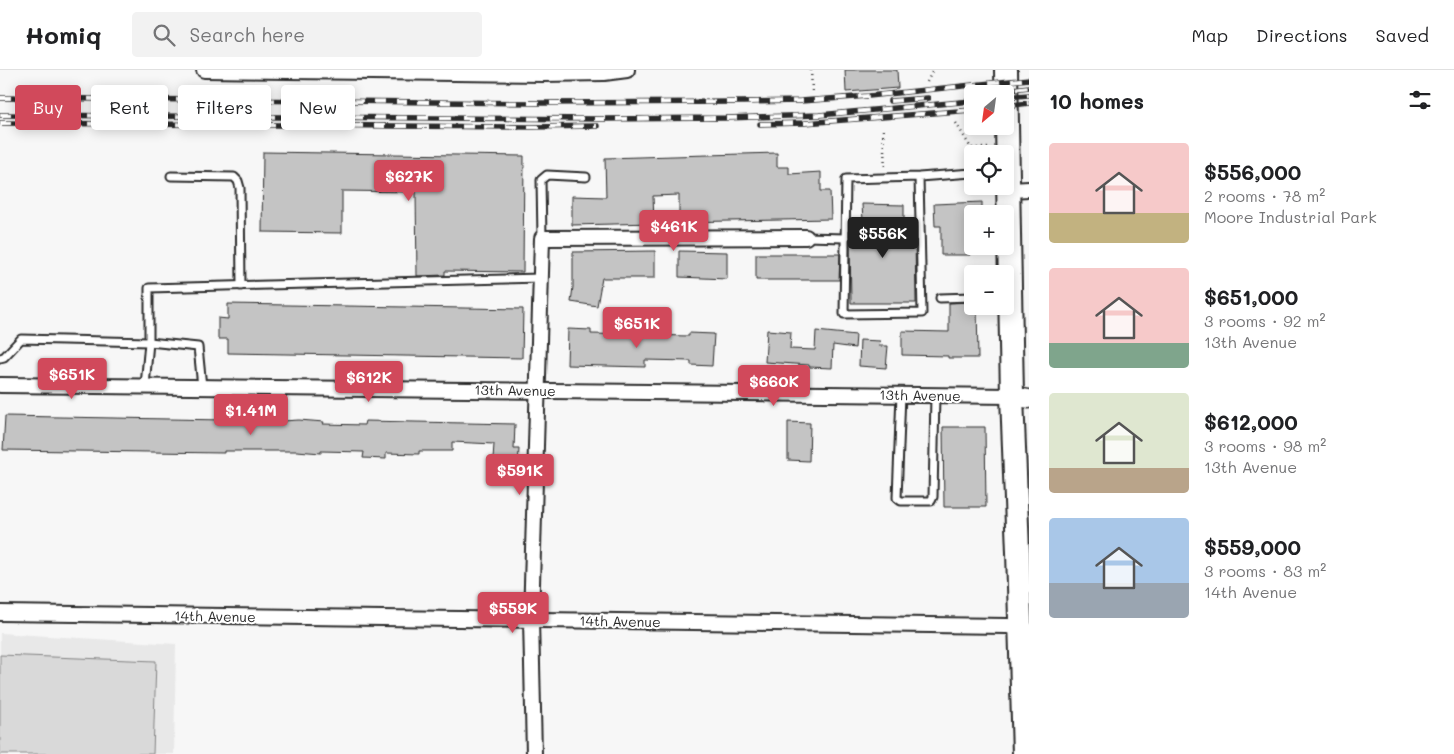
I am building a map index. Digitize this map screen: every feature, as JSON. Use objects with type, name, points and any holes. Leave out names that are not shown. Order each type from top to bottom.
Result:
[{"type":"main road","points":[[1006,70],[1011,145]]},
{"type":"main road","points":[[1009,265],[1012,195]]},
{"type":"main road","points":[[1010,315],[1020,397],[1024,754]]},
{"type":"street","points":[[204,70],[604,73],[627,70]]},
{"type":"street","points":[[534,754],[532,619],[542,238],[806,237]]},
{"type":"street","name":"13th Avenue","points":[[0,385],[901,394],[1020,397]]},
{"type":"street","name":"14th Avenue","points":[[0,613],[532,619],[1024,628]]},
{"type":"lane","points":[[919,177],[922,313],[844,314],[846,179],[964,174]]},
{"type":"lane","points":[[542,238],[541,180],[547,175],[586,177]]},
{"type":"lane","points":[[171,176],[234,177],[238,181],[240,188],[241,286]]},
{"type":"lane","points":[[806,237],[845,238]]},
{"type":"lane","points":[[145,386],[149,342],[149,288],[541,278]]},
{"type":"lane","points":[[940,298],[964,297]]},
{"type":"lane","points":[[0,358],[4,357],[21,339],[149,342],[198,347],[202,387]]},
{"type":"lane","points":[[901,394],[897,498],[901,501],[931,501],[933,497],[935,395]]},
{"type":"path","points":[[811,70],[812,91]]},
{"type":"path","points":[[927,82],[933,70]]},
{"type":"path","points":[[956,123],[969,145]]},
{"type":"path","points":[[883,130],[886,178]]},
{"type":"shaded area","points":[[0,633],[176,644],[174,754],[0,754]]},
{"type":"shaded area","points":[[0,655],[156,661],[153,754],[0,754]]},
{"type":"building","points":[[845,70],[897,70],[898,88],[846,92]]},
{"type":"building","points":[[263,152],[524,156],[523,272],[445,271],[445,275],[417,276],[416,192],[342,191],[342,233],[262,232]]},
{"type":"building","points":[[777,153],[777,167],[789,167],[789,174],[821,172],[821,191],[830,191],[831,219],[679,222],[679,195],[653,196],[654,223],[572,225],[572,196],[606,197],[605,158]]},
{"type":"building","points":[[982,202],[982,205],[964,205],[964,255],[941,255],[941,226],[935,226],[934,204]]},
{"type":"building","points":[[862,204],[904,205],[904,222],[894,238],[915,238],[916,303],[851,303],[850,238],[864,238]]},
{"type":"building","points":[[655,251],[655,278],[602,278],[597,306],[571,302],[573,252]]},
{"type":"building","points":[[679,251],[727,252],[727,279],[679,277]]},
{"type":"building","points":[[756,254],[840,254],[839,280],[756,280]]},
{"type":"building","points":[[964,302],[964,315],[977,315],[978,358],[902,355],[902,331],[949,332],[949,303]]},
{"type":"building","points":[[228,304],[523,309],[522,358],[228,353],[228,339],[218,339],[218,318],[228,319]]},
{"type":"building","points":[[568,329],[591,330],[591,334],[689,336],[689,333],[714,334],[712,366],[691,365],[691,361],[645,360],[645,367],[567,365]]},
{"type":"building","points":[[767,330],[791,332],[790,349],[815,350],[816,331],[856,335],[855,348],[833,345],[832,368],[765,362]]},
{"type":"building","points":[[860,340],[880,341],[879,346],[888,346],[886,368],[859,366]]},
{"type":"building","points":[[5,416],[266,422],[299,420],[324,422],[323,424],[364,425],[365,421],[515,424],[514,449],[519,449],[518,467],[501,466],[501,459],[493,459],[494,444],[452,442],[452,451],[419,451],[419,454],[386,453],[386,459],[363,458],[364,452],[224,451],[224,453],[3,450]]},
{"type":"building","points":[[788,422],[810,423],[809,461],[788,460]]},
{"type":"building","points":[[943,427],[985,427],[986,507],[944,507]]},
{"type":"railway","points":[[0,98],[540,103],[801,101],[869,96],[1029,79]]},
{"type":"railway","points":[[1014,89],[1029,87]]},
{"type":"railway","points":[[1014,96],[1029,95]]},
{"type":"railway","points":[[890,101],[928,98]]},
{"type":"railway","points":[[0,115],[602,119],[726,118],[819,115],[964,102]]},
{"type":"railway","points":[[1014,105],[1029,103]]},
{"type":"railway","points":[[760,124],[805,123],[964,111]]},
{"type":"railway","points":[[0,123],[597,126]]}]
